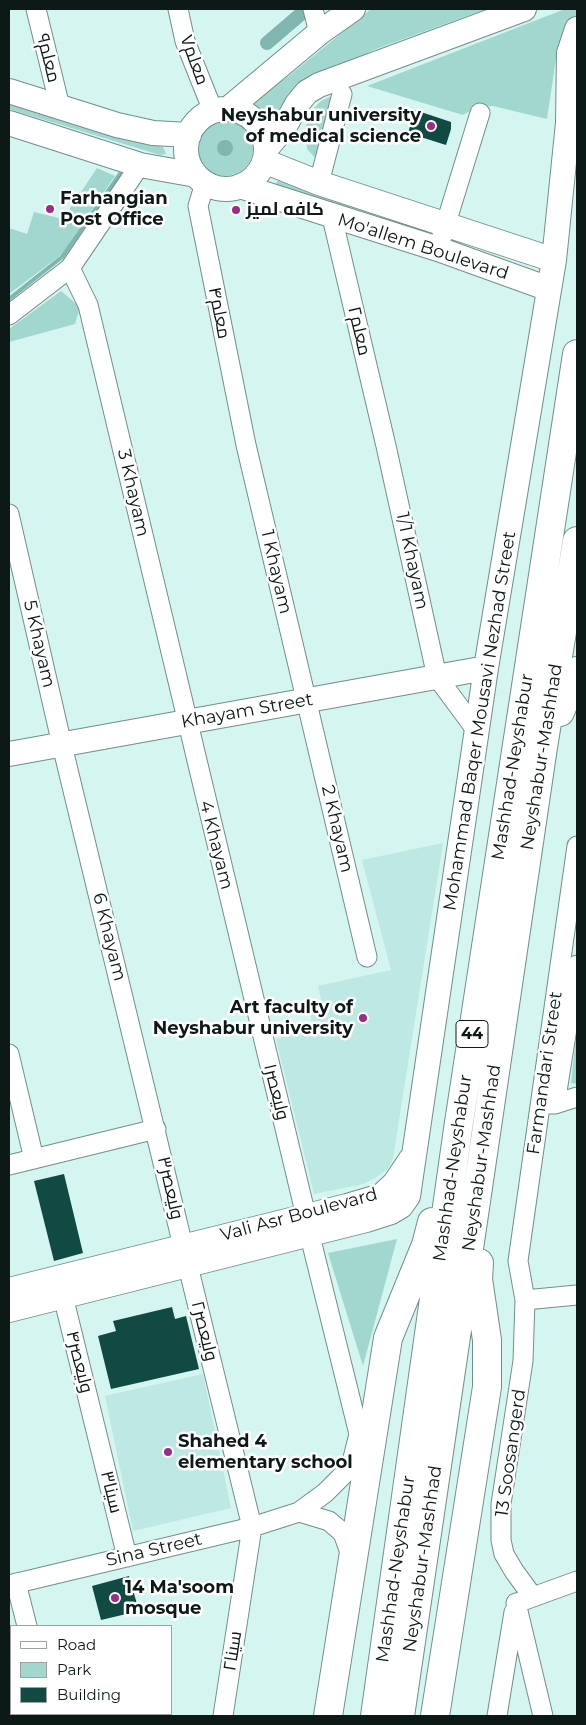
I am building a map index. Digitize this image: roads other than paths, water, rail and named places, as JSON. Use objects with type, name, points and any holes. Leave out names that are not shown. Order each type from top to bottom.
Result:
[{"type":"highway","name":"Mashhad-Neyshabur","points":[[375,1716],[458,1129],[577,354]]},
{"type":"highway","name":"Neyshabur-Mashhad","points":[[400,1716],[543,747],[577,541]]},
{"type":"highway","points":[[543,747],[577,672]]},
{"type":"highway","points":[[328,1716],[388,1338],[426,1245],[458,1129]]},
{"type":"highway","points":[[435,1716],[487,1387],[487,1340],[478,1280],[486,1132]]},
{"type":"main road","points":[[201,179],[187,156],[189,135],[199,120],[221,110],[319,33],[353,9]]},
{"type":"main road","points":[[9,123],[140,165],[201,179],[228,189],[240,186],[255,176],[265,155],[285,126],[297,104],[307,92],[319,85],[524,9]]},
{"type":"main road","name":"Mohammad Baqer Mousavi Nezhad Street","points":[[414,1153],[486,668],[554,260],[568,123],[569,53],[577,29]]},
{"type":"main road","points":[[9,91],[117,125],[153,133],[189,135]]},
{"type":"main road","points":[[221,110],[247,115],[255,122],[263,134],[265,155]]},
{"type":"main road","name":"Mo'allem Boulevard","points":[[265,155],[319,182],[554,260]]},
{"type":"main road","name":"Mo'allem Boulevard","points":[[240,186],[332,217],[438,249],[549,289]]},
{"type":"main road","name":"Khayam Street","points":[[9,754],[486,668]]},
{"type":"main road","name":"Vali Asr Boulevard","points":[[9,1290],[186,1256],[308,1226],[381,1196],[395,1183],[414,1153]]},
{"type":"main road","name":"Vali Asr Boulevard","points":[[9,1310],[63,1296],[186,1256]]},
{"type":"street","name":"معلم۹","points":[[36,9],[60,107]]},
{"type":"street","name":"معلم۷","points":[[178,9],[185,41],[221,110]]},
{"type":"street","points":[[313,9],[319,33]]},
{"type":"street","points":[[319,182],[342,94]]},
{"type":"street","points":[[438,249],[480,113]]},
{"type":"street","points":[[9,315],[70,268],[140,165]]},
{"type":"street","name":"معلم۴","points":[[201,179],[198,206],[246,445]]},
{"type":"street","name":"معلم۲","points":[[332,217],[386,446]]},
{"type":"street","name":"3 Khayam","points":[[70,268],[88,305],[186,722]]},
{"type":"street","name":"1 Khayam","points":[[246,445],[306,700]]},
{"type":"street","name":"1/1 Khayam","points":[[386,446],[437,677]]},
{"type":"street","name":"5 Khayam","points":[[9,514],[62,745]]},
{"type":"street","points":[[437,677],[477,731]]},
{"type":"street","name":"2 Khayam","points":[[306,700],[367,957]]},
{"type":"street","name":"4 Khayam","points":[[186,722],[246,968]]},
{"type":"street","name":"6 Khayam","points":[[62,745],[156,1130]]},
{"type":"street","name":"Farmandari Street","points":[[525,1300],[518,1261],[548,1104],[577,846]]},
{"type":"street","points":[[577,965],[548,1104],[577,1097]]},
{"type":"street","name":"ولیعصر۱","points":[[246,968],[358,1434],[351,1467]]},
{"type":"street","points":[[9,1054],[34,1159]]},
{"type":"street","points":[[9,1165],[156,1130]]},
{"type":"street","name":"ولیعصر۳","points":[[156,1130],[186,1256]]},
{"type":"street","name":"ولیعصر۲","points":[[186,1256],[252,1527]]},
{"type":"street","points":[[525,1300],[577,1295]]},
{"type":"street","name":"ولیعصر۴","points":[[63,1296],[95,1427]]},
{"type":"street","name":"13 Soosangerd","points":[[524,1600],[514,1571],[504,1554],[501,1540],[501,1504],[523,1361],[525,1300]]},
{"type":"street","name":"سینا۳","points":[[95,1427],[127,1557]]},
{"type":"street","name":"Sina Street","points":[[12,1584],[252,1527],[299,1512],[325,1493],[351,1467],[372,1438]]},
{"type":"street","points":[[299,1512],[329,1521],[343,1533],[353,1560]]},
{"type":"street","name":"سینا۲","points":[[223,1716],[252,1527]]},
{"type":"street","points":[[524,1600],[577,1581]]},
{"type":"street","points":[[12,1584],[26,1625]]},
{"type":"street","points":[[497,1716],[524,1600]]},
{"type":"street","points":[[524,1600],[543,1716]]},
{"type":"waterway","points":[[267,43],[302,13]]},
{"type":"waterway","points":[[9,299],[62,257],[120,174]]},
{"type":"place","name":"Neyshabur university of medical science","points":[[431,126]]},
{"type":"place","name":"Farhangian Post Office","points":[[50,209]]},
{"type":"place","name":"کافه لمیز","points":[[236,210]]},
{"type":"place","name":"Art faculty of Neyshabur university","points":[[363,1018]]},
{"type":"place","name":"Shahed 4 elementary school","points":[[168,1452]]},
{"type":"place","name":"14 Ma'soom mosque","points":[[115,1598]]}]
